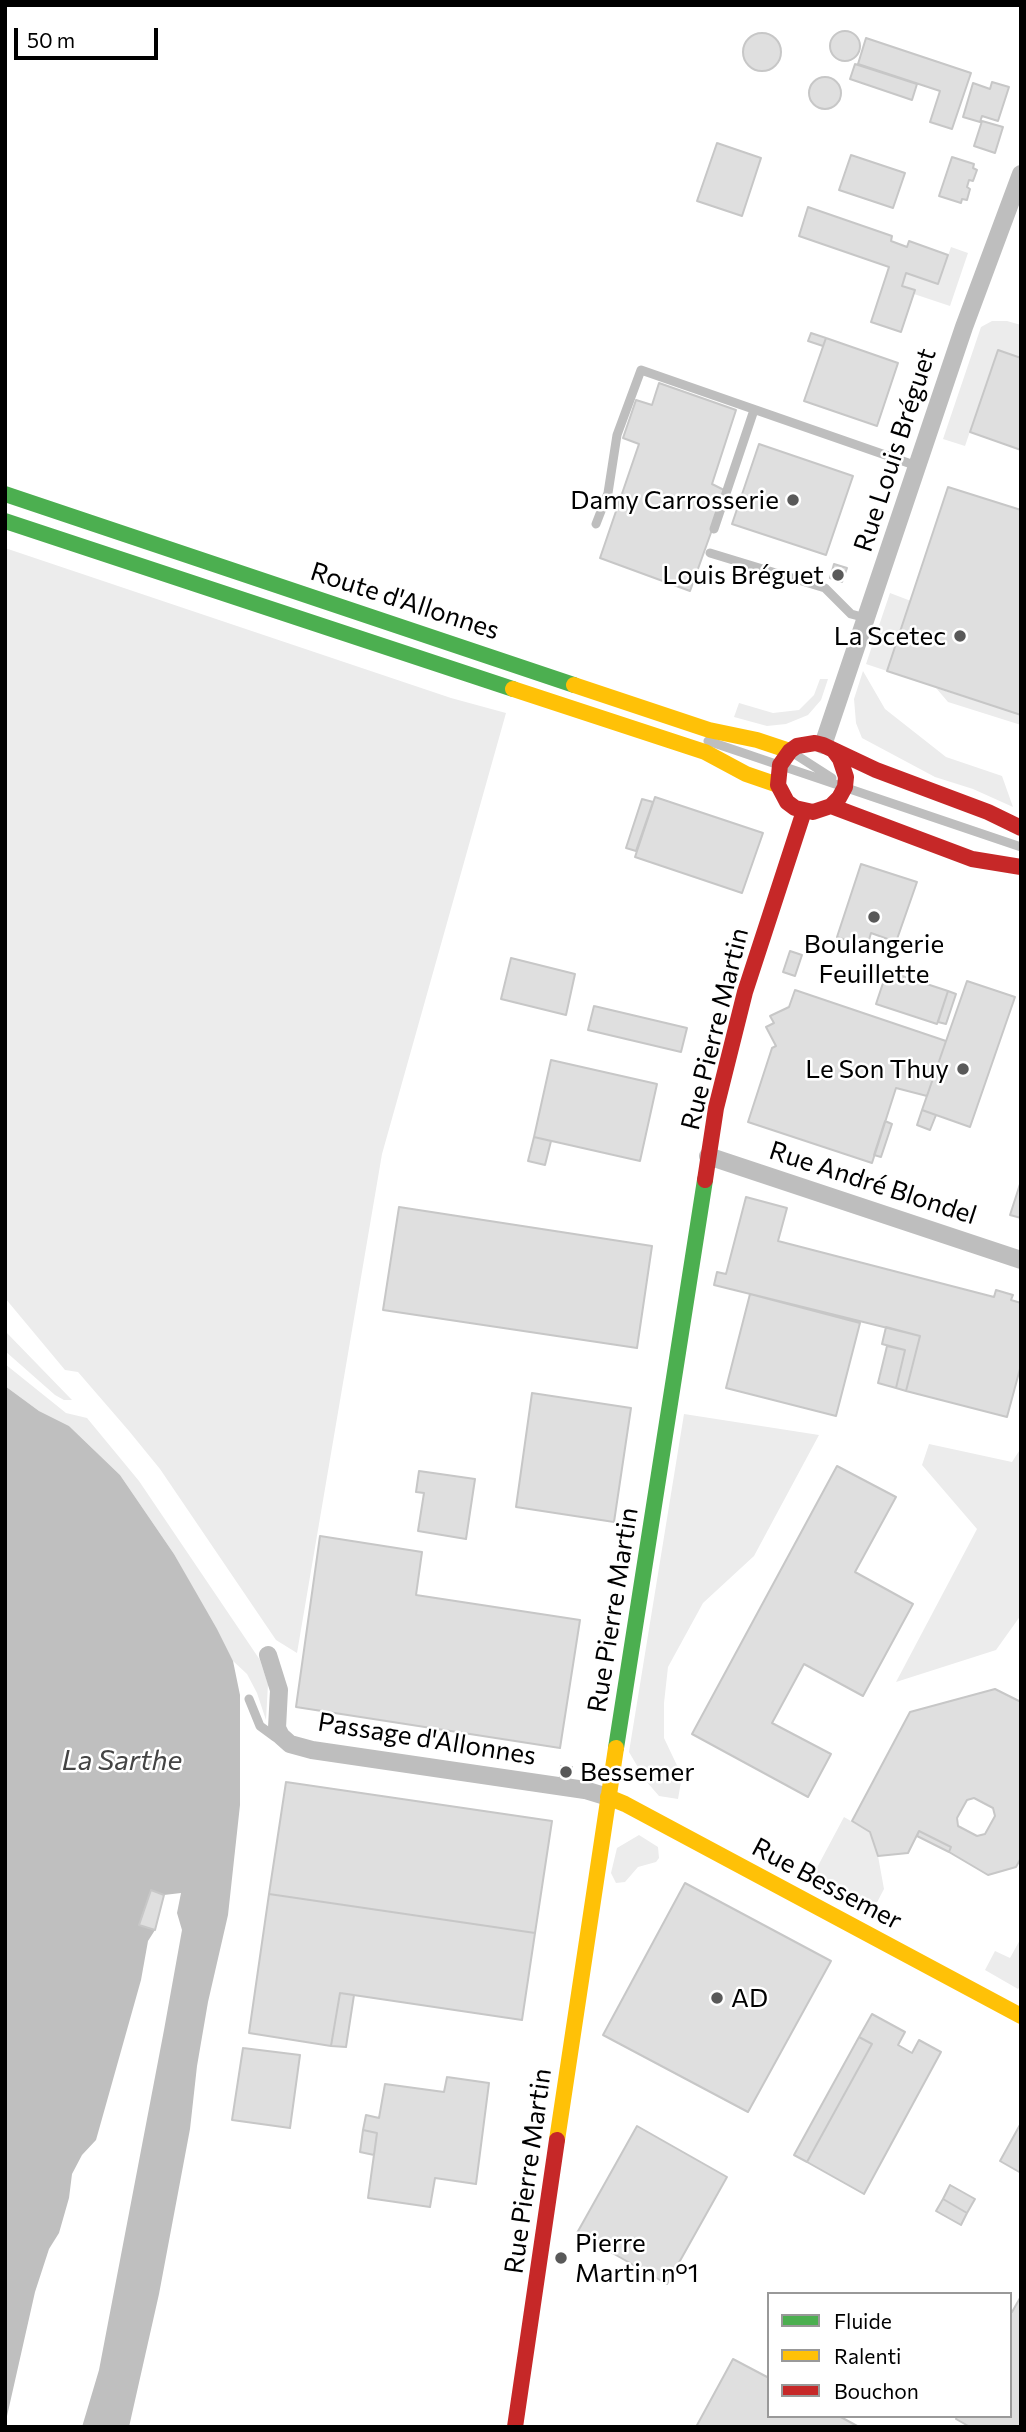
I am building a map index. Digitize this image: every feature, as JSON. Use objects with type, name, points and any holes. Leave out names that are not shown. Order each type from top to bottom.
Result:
[{"type":"main road","name":"Route d'Allonnes","points":[[5,494],[709,730],[757,740],[790,751],[806,744],[829,748]]},
{"type":"main road","name":"Route d'Allonnes","points":[[5,521],[705,752],[746,774],[778,785],[787,802],[804,811]]},
{"type":"main road","points":[[804,811],[822,811],[831,806],[845,787],[845,768],[829,748]]},
{"type":"main road","points":[[829,748],[876,770],[988,812],[1021,828]]},
{"type":"main road","points":[[778,785],[780,765],[790,751]]},
{"type":"main road","points":[[831,806],[972,859],[1021,867]]},
{"type":"main road","name":"Rue Pierre Martin","points":[[515,2427],[608,1797],[716,1108],[732,1038],[804,811]]},
{"type":"main road","name":"Rue Bessemer","points":[[608,1797],[1021,2016]]},
{"type":"street","name":"Rue Louis Bréguet","points":[[829,748],[866,618],[964,327],[1021,173]]},
{"type":"street","name":"Rue André Blondel","points":[[708,1156],[1021,1260]]},
{"type":"street","name":"Passage d'Allonnes","points":[[268,1655],[279,1690],[277,1728],[290,1744],[312,1750],[585,1790],[608,1797]]},
{"type":"lane","points":[[596,524],[608,493],[617,435],[641,370],[918,466]]},
{"type":"lane","points":[[715,529],[754,410]]},
{"type":"lane","points":[[710,553],[825,588],[850,614],[866,618]]},
{"type":"lane","points":[[269,594],[1021,847]]},
{"type":"lane","points":[[790,751],[845,787]]},
{"type":"lane","points":[[249,1699],[260,1726],[275,1737],[281,1736]]},
{"type":"shaded area","points":[[951,247],[968,253],[950,306],[914,294],[915,290],[902,286],[906,273],[938,284]]},
{"type":"shaded area","points":[[992,321],[1021,325],[1021,358],[998,350],[965,446],[943,439],[981,327]]},
{"type":"shaded area","points":[[5,548],[451,698],[506,713],[382,1154],[297,1653],[276,1640],[160,1469],[129,1431],[78,1372],[65,1370],[5,1298]]},
{"type":"shaded area","points":[[890,593],[911,601],[887,671],[866,664]]},
{"type":"shaded area","points":[[863,671],[885,709],[946,757],[1002,776],[1013,807],[973,789],[935,777],[862,738],[856,723],[854,699]]},
{"type":"shaded area","points":[[820,679],[828,679],[821,700],[808,715],[786,724],[767,726],[734,717],[739,703],[773,713],[799,710],[814,695]]},
{"type":"shaded area","points":[[936,688],[1021,715],[1021,725],[948,702]]},
{"type":"shaded area","points":[[5,1331],[72,1400],[64,1400],[55,1395],[5,1351]]},
{"type":"shaded area","points":[[5,1364],[66,1413],[87,1418],[139,1481],[260,1660],[268,1684],[266,1720],[247,1674],[233,1661],[174,1554],[120,1475],[69,1426],[39,1411],[5,1386]]},
{"type":"shaded area","points":[[684,1414],[819,1435],[754,1556],[703,1603],[668,1667],[664,1738],[682,1776],[678,1799],[659,1796],[646,1781],[629,1752]]},
{"type":"shaded area","points":[[929,1444],[1012,1462],[1021,1448],[1021,1615],[996,1650],[896,1682],[977,1529],[922,1465]]},
{"type":"shaded area","points":[[844,1817],[870,1832],[878,1856],[884,1889],[873,1910],[812,1877]]},
{"type":"shaded area","points":[[639,1835],[658,1847],[659,1858],[656,1862],[638,1867],[625,1882],[616,1883],[611,1873],[617,1848]]},
{"type":"shaded area","points":[[1021,1938],[1021,1985],[1018,1989],[985,1970],[995,1951],[1010,1958]]},
{"type":"water","name":"La Sarthe","points":[[5,1386],[39,1411],[69,1426],[120,1475],[174,1554],[217,1629],[233,1661],[240,1695],[240,1805],[228,1915],[208,2002],[190,2129],[159,2294],[129,2427],[82,2427],[99,2370],[164,2030],[182,1930],[177,1913],[181,1893],[164,1895],[155,1930],[148,1941],[141,1980],[96,2140],[82,2155],[72,2174],[69,2198],[59,2233],[49,2249],[35,2292],[5,2425]]},
{"type":"building","points":[[845,31],[855,36],[860,46],[855,56],[845,61],[835,56],[830,46],[835,36]]},
{"type":"building","points":[[762,33],[775,39],[781,52],[775,65],[762,71],[749,65],[743,52],[749,39]]},
{"type":"building","points":[[866,38],[971,73],[952,129],[930,122],[940,91],[858,64]]},
{"type":"building","points":[[855,64],[917,84],[912,100],[850,79]]},
{"type":"building","points":[[825,77],[836,82],[841,93],[836,104],[825,109],[814,104],[809,93],[814,82]]},
{"type":"building","points":[[992,82],[1009,87],[998,121],[982,116],[980,122],[963,117],[973,83],[990,89]]},
{"type":"building","points":[[982,121],[1003,127],[995,153],[974,146]]},
{"type":"building","points":[[717,143],[761,158],[742,216],[697,201]]},
{"type":"building","points":[[851,155],[905,173],[893,208],[839,190]]},
{"type":"building","points":[[952,157],[974,164],[973,168],[977,170],[973,181],[969,180],[967,200],[962,199],[961,203],[939,196]]},
{"type":"building","points":[[808,207],[892,236],[891,241],[907,247],[909,241],[948,255],[938,284],[906,273],[902,286],[915,290],[901,332],[871,322],[889,267],[799,236]]},
{"type":"building","points":[[811,333],[826,338],[823,346],[808,341]]},
{"type":"building","points":[[826,338],[898,363],[877,426],[804,401]]},
{"type":"building","points":[[998,350],[1021,358],[1021,450],[970,432]]},
{"type":"building","points":[[659,383],[736,410],[712,484],[726,491],[690,591],[600,558],[639,444],[623,438],[636,400],[652,405]]},
{"type":"building","name":"Damy Carrosserie","points":[[759,444],[853,476],[826,555],[732,524]]},
{"type":"building","name":"La Scetec","points":[[948,487],[1021,510],[1021,715],[887,671]]},
{"type":"building","name":"Louis Bréguet","points":[[834,564],[847,568],[842,582],[830,578]]},
{"type":"building","points":[[655,797],[763,833],[742,893],[635,857]]},
{"type":"building","points":[[642,799],[653,802],[636,851],[626,848]]},
{"type":"building","name":"Boulangerie Feuillette","points":[[861,864],[917,882],[896,942],[871,933],[867,947],[837,937]]},
{"type":"building","points":[[790,951],[802,955],[795,976],[783,972]]},
{"type":"building","points":[[511,958],[575,974],[566,1015],[501,999]]},
{"type":"building","points":[[887,971],[948,991],[937,1024],[876,1004]]},
{"type":"building","name":"Le Son Thuy","points":[[967,981],[1015,997],[970,1127],[922,1110]]},
{"type":"building","points":[[795,990],[946,1041],[927,1096],[896,1088],[872,1163],[748,1122],[772,1048],[776,1046],[766,1027],[774,1023],[770,1016],[789,1007]]},
{"type":"building","points":[[948,991],[956,994],[946,1024],[938,1022]]},
{"type":"building","points":[[594,1006],[687,1028],[681,1052],[588,1030]]},
{"type":"building","points":[[551,1060],[657,1084],[640,1161],[534,1137]]},
{"type":"building","points":[[922,1110],[936,1115],[930,1130],[917,1125]]},
{"type":"building","points":[[885,1121],[892,1124],[881,1157],[874,1155]]},
{"type":"building","points":[[534,1137],[551,1141],[545,1165],[528,1161]]},
{"type":"building","points":[[1021,1181],[1021,1218],[1010,1215]]},
{"type":"building","points":[[746,1197],[787,1208],[778,1241],[994,1297],[996,1290],[1013,1295],[1011,1300],[1021,1303],[1021,1365],[1007,1417],[906,1391],[920,1336],[714,1285],[717,1272],[726,1274]]},
{"type":"building","points":[[399,1207],[652,1246],[637,1348],[383,1310]]},
{"type":"building","points":[[750,1294],[860,1323],[836,1416],[726,1388]]},
{"type":"building","points":[[886,1327],[920,1336],[906,1391],[896,1388],[905,1350],[882,1344]]},
{"type":"building","points":[[887,1346],[905,1350],[896,1388],[878,1383]]},
{"type":"building","points":[[532,1393],[631,1408],[614,1522],[516,1507]]},
{"type":"building","points":[[837,1466],[896,1497],[855,1572],[913,1604],[863,1696],[804,1664],[772,1723],[831,1754],[808,1797],[692,1734]]},
{"type":"building","points":[[419,1471],[475,1479],[466,1539],[418,1531],[424,1493],[416,1492]]},
{"type":"building","points":[[320,1536],[422,1552],[416,1595],[580,1620],[560,1748],[296,1707]]},
{"type":"building","points":[[995,1689],[1021,1702],[1021,1858],[1016,1867],[988,1875],[949,1852],[951,1847],[919,1831],[908,1853],[878,1856],[870,1832],[852,1821],[910,1712]],"holes":[[[974,1798],[993,1808],[995,1816],[985,1834],[977,1836],[958,1826],[957,1818],[967,1800]]]},
{"type":"building","name":"Bessemer","points":[[561,1766],[572,1767],[570,1779],[560,1777]]},
{"type":"building","points":[[286,1782],[552,1821],[535,1933],[269,1894]]},
{"type":"building","points":[[919,1831],[951,1847],[949,1852],[917,1836]]},
{"type":"building","name":"AD","points":[[685,1883],[831,1961],[748,2112],[603,2035]]},
{"type":"building","points":[[151,1890],[164,1895],[155,1930],[139,1925]]},
{"type":"building","points":[[269,1894],[535,1933],[522,2020],[340,1993],[331,2046],[249,2033]]},
{"type":"building","points":[[340,1993],[354,1995],[346,2047],[331,2046]]},
{"type":"building","points":[[872,2014],[905,2032],[898,2045],[912,2053],[919,2040],[941,2052],[864,2194],[807,2162],[872,2044],[859,2037]]},
{"type":"building","points":[[859,2037],[872,2044],[807,2162],[794,2155]]},
{"type":"building","points":[[243,2048],[300,2055],[290,2128],[232,2120]]},
{"type":"building","points":[[447,2077],[489,2083],[476,2184],[435,2178],[430,2207],[368,2198],[377,2133],[363,2130],[366,2115],[379,2118],[385,2084],[444,2092]]},
{"type":"building","points":[[1021,2123],[1021,2173],[1000,2161]]},
{"type":"building","points":[[637,2126],[727,2177],[667,2284],[577,2233]]},
{"type":"building","points":[[363,2130],[377,2133],[374,2155],[360,2152]]},
{"type":"building","points":[[950,2185],[975,2199],[967,2213],[943,2199]]},
{"type":"building","points":[[943,2199],[967,2213],[961,2225],[936,2211]]},
{"type":"building","points":[[1020,2298],[1021,2427],[970,2427],[956,2418],[1012,2418],[1012,2312]]},
{"type":"building","points":[[733,2359],[767,2377],[767,2418],[843,2418],[859,2427],[696,2427]]},
{"type":"traffic: fast","points":[[5,494],[574,685]]},
{"type":"traffic: fast","points":[[5,521],[513,689]]},
{"type":"traffic: fast","points":[[616,1748],[705,1180]]},
{"type":"traffic: slow","points":[[574,685],[709,730],[757,740],[790,751]]},
{"type":"traffic: slow","points":[[513,689],[705,752],[746,774],[778,785]]},
{"type":"traffic: slow","points":[[557,2140],[616,1748]]},
{"type":"traffic: slow","points":[[608,1797],[1021,2016]]},
{"type":"traffic: jam","points":[[834,751],[846,777],[845,787],[839,798],[831,806],[813,812],[795,808],[787,802],[778,785],[780,765],[797,746],[815,743],[823,745],[876,770],[988,812],[1021,828]]},
{"type":"traffic: jam","points":[[831,806],[972,859],[1021,867]]},
{"type":"traffic: jam","points":[[705,1180],[716,1108],[745,992],[804,811]]},
{"type":"traffic: jam","points":[[515,2427],[557,2140]]},
{"type":"place","name":"Damy Carrosserie","points":[[793,500]]},
{"type":"place","name":"Louis Bréguet","points":[[838,575]]},
{"type":"place","name":"La Scetec","points":[[960,636]]},
{"type":"place","name":"Boulangerie Feuillette","points":[[874,917]]},
{"type":"place","name":"Le Son Thuy","points":[[963,1069]]},
{"type":"place","name":"Bessemer","points":[[566,1772]]},
{"type":"place","name":"AD","points":[[717,1998]]},
{"type":"place","name":"Pierre Martin n°1","points":[[561,2258]]}]
